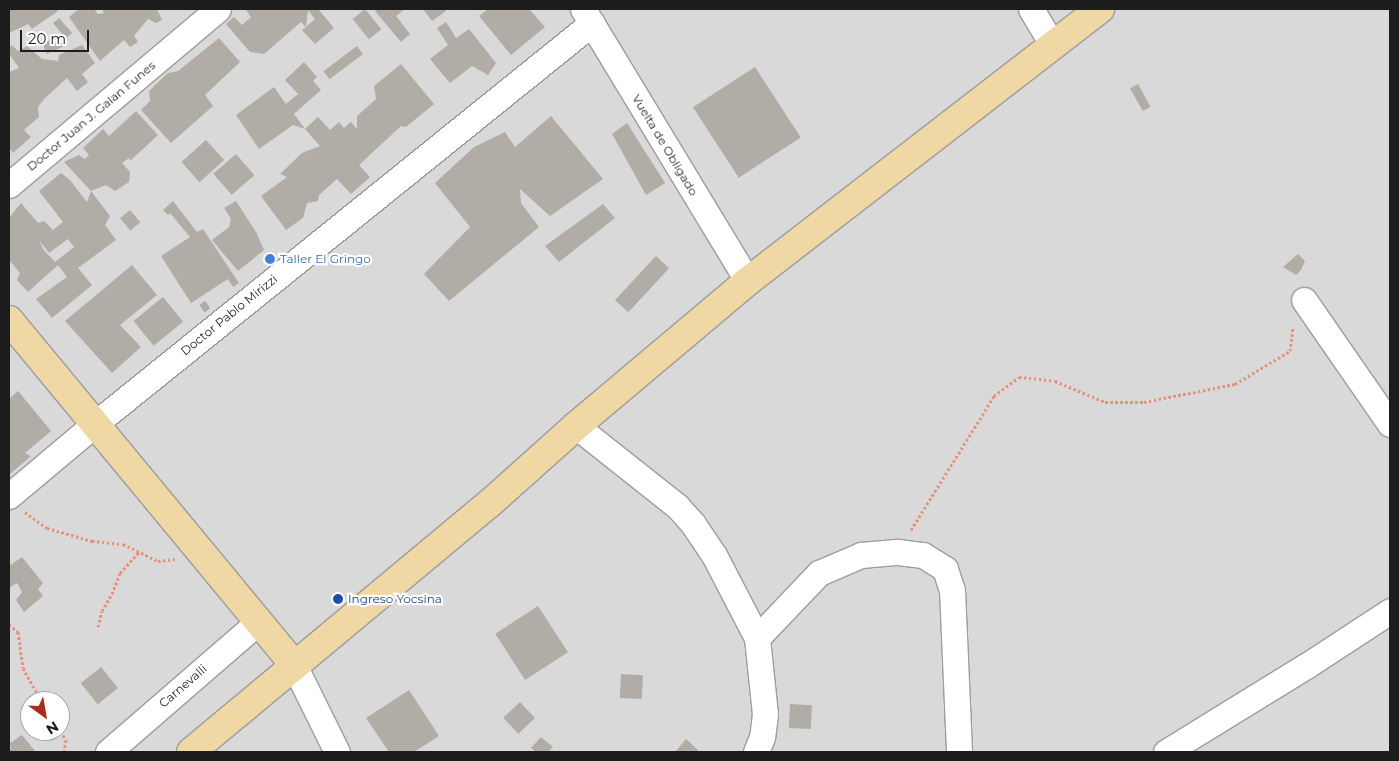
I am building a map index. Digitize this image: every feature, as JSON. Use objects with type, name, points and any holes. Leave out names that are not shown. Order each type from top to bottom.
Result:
[{"type":"main road","points":[[191,752],[490,503],[576,426],[748,281],[1052,44],[1100,9]]},
{"type":"main road","points":[[9,320],[205,554],[294,665]]},
{"type":"street","name":"Doctor Juan J. Galan Funes","points":[[9,185],[218,9]]},
{"type":"street","points":[[1031,9],[1052,44]]},
{"type":"street","name":"Vuelta de Obligado","points":[[587,16],[748,281]]},
{"type":"street","name":"Doctor Pablo Mirizzi","points":[[16,504],[96,423],[587,16]]},
{"type":"street","points":[[1304,300],[1390,424]]},
{"type":"street","points":[[576,426],[677,506],[693,524],[714,555],[757,638],[765,714],[762,737],[756,752]]},
{"type":"street","points":[[757,638],[819,573],[860,555],[898,552],[923,554],[945,569],[952,590],[959,752]]},
{"type":"street","points":[[1166,752],[1306,666],[1390,611]]},
{"type":"street","name":"Carnevalli","points":[[108,752],[259,620]]},
{"type":"street","points":[[294,665],[337,752]]},
{"type":"path","points":[[898,552],[994,396],[1019,377],[1055,381],[1105,402],[1144,402],[1235,384],[1290,351],[1293,322],[1304,300]]},
{"type":"path","points":[[16,504],[47,528],[92,541],[123,544],[158,561],[205,554]]},
{"type":"path","points":[[98,627],[102,611],[112,594],[120,573],[139,552]]},
{"type":"path","points":[[9,624],[18,632],[23,668],[36,691]]},
{"type":"shaded area","points":[[9,9],[1390,9],[1390,752],[9,752]]},
{"type":"building","points":[[9,9],[57,9],[58,11],[32,29],[28,24],[9,33]]},
{"type":"building","points":[[79,9],[94,9],[98,14],[104,13],[102,9],[157,9],[162,20],[156,23],[148,19],[134,36],[138,42],[130,47],[124,40],[100,61],[69,17]]},
{"type":"building","points":[[318,9],[334,28],[315,44],[302,30],[306,27],[301,22],[264,54],[250,52],[226,24],[234,17],[242,25],[251,17],[246,10]],"holes":[[[308,10],[315,19],[306,27]]]},
{"type":"building","points":[[365,9],[381,29],[369,39],[353,19]]},
{"type":"building","points":[[378,9],[405,9],[396,16],[410,34],[401,42],[375,11]]},
{"type":"building","points":[[423,9],[444,9],[446,11],[432,21]]},
{"type":"building","points":[[488,9],[529,9],[545,27],[511,55],[479,16]]},
{"type":"building","points":[[59,18],[72,33],[66,38],[53,23]]},
{"type":"building","points":[[446,22],[456,38],[469,29],[496,63],[488,75],[472,66],[450,83],[430,59],[448,45],[437,28]]},
{"type":"building","points":[[219,38],[240,62],[205,95],[213,106],[171,143],[141,110],[150,101],[149,91],[168,73],[178,71]]},
{"type":"building","points":[[50,40],[58,44],[65,43],[62,47],[47,54],[43,45]]},
{"type":"building","points":[[12,45],[18,51],[27,46],[42,59],[58,61],[59,55],[82,45],[95,63],[82,74],[88,82],[77,91],[67,78],[44,99],[38,107],[39,117],[24,130],[31,137],[13,153],[9,148],[9,72],[19,68],[9,54],[9,49]]},
{"type":"building","points":[[357,46],[363,54],[329,79],[323,71]]},
{"type":"building","points":[[304,62],[317,77],[313,81],[321,90],[294,114],[305,129],[293,125],[259,149],[236,115],[274,87],[286,104],[298,94],[285,80]]},
{"type":"building","points":[[401,64],[434,104],[406,127],[401,126],[359,165],[370,177],[351,194],[337,179],[319,195],[318,201],[307,203],[303,218],[286,230],[261,196],[287,177],[280,174],[302,153],[320,146],[305,129],[318,117],[330,130],[339,122],[344,128],[351,122],[357,129],[357,116],[376,99],[374,86]]},
{"type":"building","points":[[755,67],[801,137],[739,178],[693,107]]},
{"type":"building","points":[[1138,84],[1151,107],[1143,111],[1130,88]]},
{"type":"building","points":[[136,111],[158,135],[130,161],[129,158],[122,163],[130,172],[129,182],[115,191],[106,185],[91,191],[64,162],[79,155],[85,159],[89,155],[83,148],[103,129],[109,136]]},
{"type":"building","points":[[551,116],[603,179],[550,216],[520,189],[521,203],[539,227],[449,301],[424,274],[470,227],[435,183],[474,147],[505,132],[515,147]]},
{"type":"building","points":[[627,123],[665,183],[646,195],[612,134]]},
{"type":"building","points":[[206,140],[224,160],[200,182],[181,162]]},
{"type":"building","points":[[236,154],[254,175],[232,195],[213,174]]},
{"type":"building","points":[[61,173],[70,180],[87,202],[91,191],[110,216],[105,225],[116,240],[78,268],[92,285],[52,318],[36,299],[67,277],[58,265],[28,292],[17,280],[20,273],[9,260],[9,218],[21,203],[38,223],[44,221],[53,230],[63,222],[39,191]],"holes":[[[68,239],[74,247],[55,262],[43,249],[39,240],[49,253]]]},
{"type":"building","points":[[173,201],[197,232],[203,229],[239,283],[233,287],[228,279],[191,303],[161,256],[190,237],[170,213],[168,215],[163,210]]},
{"type":"building","points":[[236,201],[256,232],[264,250],[238,271],[212,240],[229,227],[231,219],[224,208]]},
{"type":"building","points":[[603,204],[615,218],[559,262],[545,246]]},
{"type":"building","points":[[130,210],[140,222],[130,231],[120,218]]},
{"type":"building","points":[[1298,254],[1305,261],[1301,270],[1296,275],[1283,267]]},
{"type":"building","points":[[656,256],[669,268],[628,312],[615,300]]},
{"type":"building","points":[[132,265],[157,295],[120,325],[141,347],[112,373],[65,321]]},
{"type":"building","points":[[163,297],[183,322],[154,346],[133,321]]},
{"type":"building","points":[[205,301],[210,308],[205,312],[199,305]]},
{"type":"building","points":[[18,391],[51,431],[25,453],[31,456],[9,475],[9,399]]},
{"type":"building","points":[[22,557],[43,583],[38,589],[43,596],[24,612],[16,600],[22,592],[17,583],[9,588],[9,566]]},
{"type":"building","points":[[538,606],[568,652],[525,680],[495,634]]},
{"type":"building","points":[[101,667],[118,688],[98,704],[81,683]]},
{"type":"building","points":[[621,674],[643,675],[642,699],[620,698]]},
{"type":"building","points":[[409,690],[439,736],[414,752],[389,752],[366,718]]},
{"type":"building","points":[[520,702],[535,718],[518,734],[503,718]]},
{"type":"building","points":[[790,704],[812,705],[811,729],[789,728]]},
{"type":"building","points":[[20,736],[20,741],[27,741],[36,752],[9,752],[11,748],[10,743]]},
{"type":"building","points":[[541,737],[553,747],[548,752],[536,752],[531,748]]},
{"type":"building","points":[[686,739],[698,750],[696,752],[676,751]]},
{"type":"place","name":"Taller El Gringo","points":[[270,259]]},
{"type":"place","name":"Ingreso Yocsina","points":[[338,599]]}]
